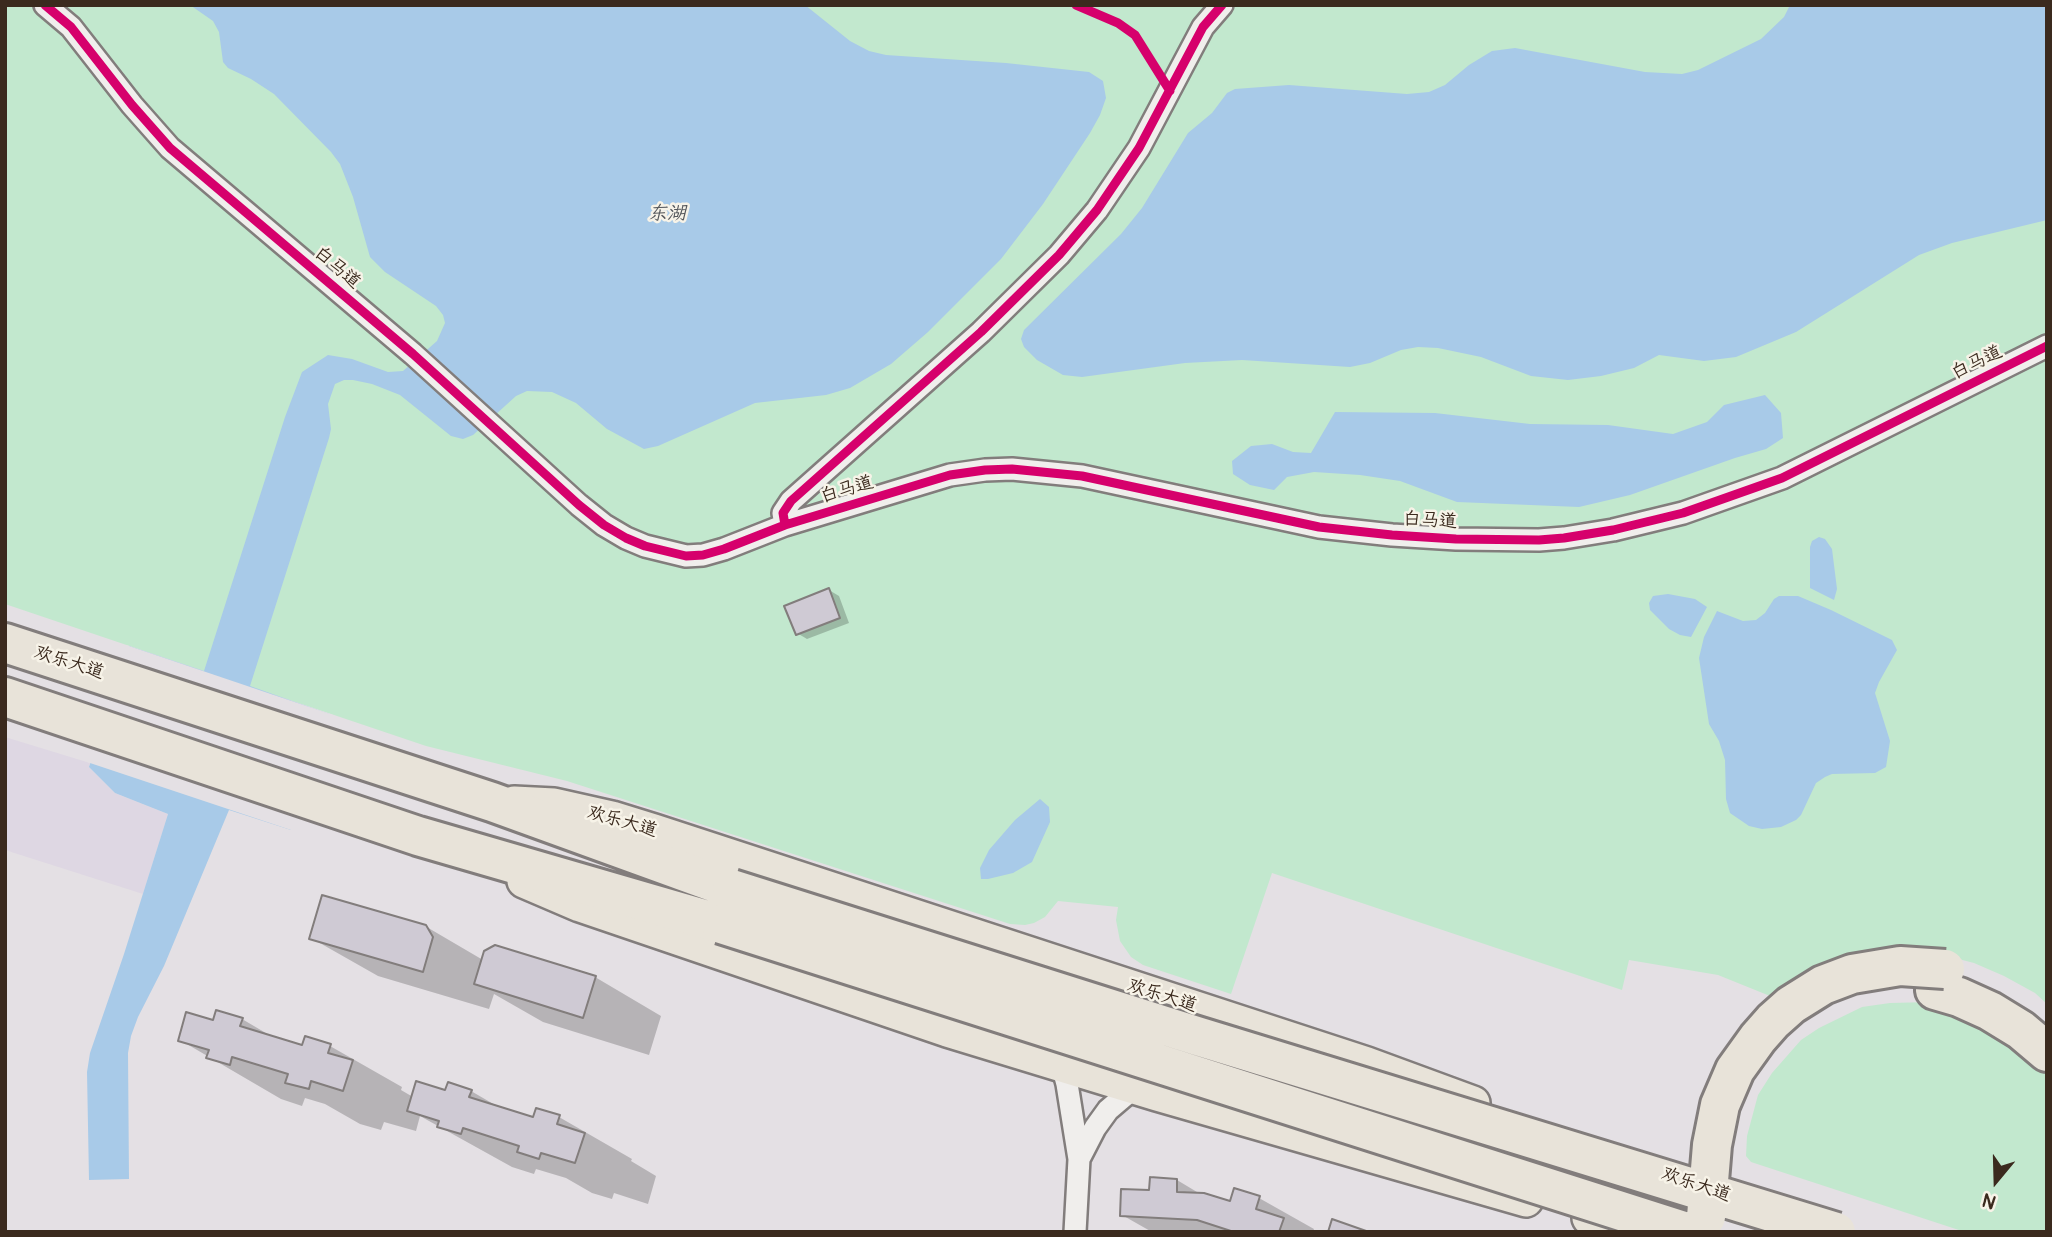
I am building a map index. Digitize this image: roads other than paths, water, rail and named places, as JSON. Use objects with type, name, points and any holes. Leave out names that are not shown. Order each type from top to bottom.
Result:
[{"type":"highway","name":"欢乐大道","points":[[5,643],[492,802],[726,907],[1686,1232]]},
{"type":"highway","name":"欢乐大道","points":[[5,697],[418,836],[726,907],[1210,1040],[1835,1232]]},
{"type":"highway","points":[[1705,1232],[1714,1128],[1720,1105],[1735,1070],[1773,1021],[1791,1005],[1823,985],[1852,974],[1887,967],[1917,965],[1945,969],[1997,987],[2015,997],[2047,1022]]},
{"type":"highway","points":[[1725,1232],[1730,1160],[1745,1097],[1776,1049],[1808,1020],[1827,1008],[1877,991],[1906,988],[1935,990],[1990,1011],[2021,1030],[2047,1052]]},
{"type":"main road","name":"欢乐大道","points":[[492,802],[554,805],[653,831],[1367,1064],[1688,1183],[1835,1232]]},
{"type":"main road","name":"欢乐大道","points":[[474,851],[505,872],[580,905],[947,1030],[1634,1232]]},
{"type":"street","name":"白马道","points":[[46,5],[71,27],[132,105],[170,148],[412,354],[579,505],[604,525],[645,546],[686,555],[702,555],[724,549],[785,525],[950,475],[1012,469],[1082,476],[1319,527],[1392,536],[1539,540],[1564,538],[1613,530],[1683,513],[1782,478],[2047,346]]},
{"type":"street","name":"白马道","points":[[785,525],[783,513],[791,501],[981,332],[1059,255],[1097,210],[1139,148],[1203,27],[1222,5]]},
{"type":"street","points":[[1062,1065],[1068,1084],[1079,1158],[1075,1232]]},
{"type":"street","points":[[1079,1158],[1108,1110],[1135,1087]]},
{"type":"water","name":"东湖","points":[[190,5],[805,5],[850,41],[869,51],[886,55],[1089,72],[1103,81],[1106,98],[1090,133],[1043,204],[1001,259],[928,332],[891,364],[850,388],[826,395],[755,403],[658,446],[644,449],[607,429],[576,403],[552,392],[527,391],[516,396],[473,435],[463,439],[451,436],[400,395],[353,380],[335,384],[328,404],[331,429],[329,438],[250,686],[329,714],[291,830],[229,810],[164,966],[131,1036],[128,1053],[129,1179],[89,1180],[87,1072],[90,1053],[168,814],[115,793],[89,767],[129,646],[204,671],[285,417],[302,372],[328,355],[352,359],[388,372],[403,371],[437,341],[445,323],[436,306],[385,272],[370,257],[353,197],[340,164],[331,152],[274,94],[228,68],[223,62],[219,32],[213,21]]},
{"type":"water","points":[[1790,5],[2047,5],[2047,220],[1952,243],[1919,255],[1796,332],[1736,357],[1704,361],[1659,355],[1634,368],[1601,376],[1568,380],[1531,376],[1481,357],[1438,348],[1418,347],[1350,367],[1242,360],[1185,363],[1082,377],[1063,375],[1037,360],[1024,347],[1021,339],[1024,330],[1121,234],[1142,208],[1188,133],[1212,113],[1227,93],[1235,89],[1289,85],[1407,94],[1429,92],[1445,85],[1469,65],[1492,51],[1515,48],[1645,72],[1682,74],[1698,70],[1761,39],[1784,17]]},
{"type":"water","points":[[1765,395],[1781,413],[1783,438],[1766,449],[1630,495],[1579,507],[1457,502],[1400,481],[1314,472],[1287,477],[1274,490],[1250,485],[1233,474],[1232,461],[1251,446],[1272,444],[1293,452],[1311,453],[1335,412],[1435,413],[1530,424],[1608,425],[1673,434],[1707,422],[1724,405]]},
{"type":"water","points":[[1819,537],[1825,539],[1832,549],[1837,589],[1834,600],[1810,588],[1810,547],[1812,541]]},
{"type":"water","points":[[1668,594],[1695,599],[1707,607],[1691,637],[1669,629],[1650,610],[1649,603],[1653,596]]},
{"type":"water","points":[[1779,596],[1798,596],[1831,610],[1892,640],[1897,650],[1875,693],[1890,741],[1886,767],[1875,773],[1832,774],[1825,777],[1816,783],[1796,820],[1781,827],[1762,829],[1749,826],[1730,813],[1726,799],[1725,760],[1719,741],[1709,724],[1699,658],[1704,637],[1717,611],[1743,621],[1756,620]]},
{"type":"water","points":[[1040,799],[1049,807],[1050,822],[1032,862],[1013,873],[981,879],[980,868],[989,850],[1015,820]]}]
